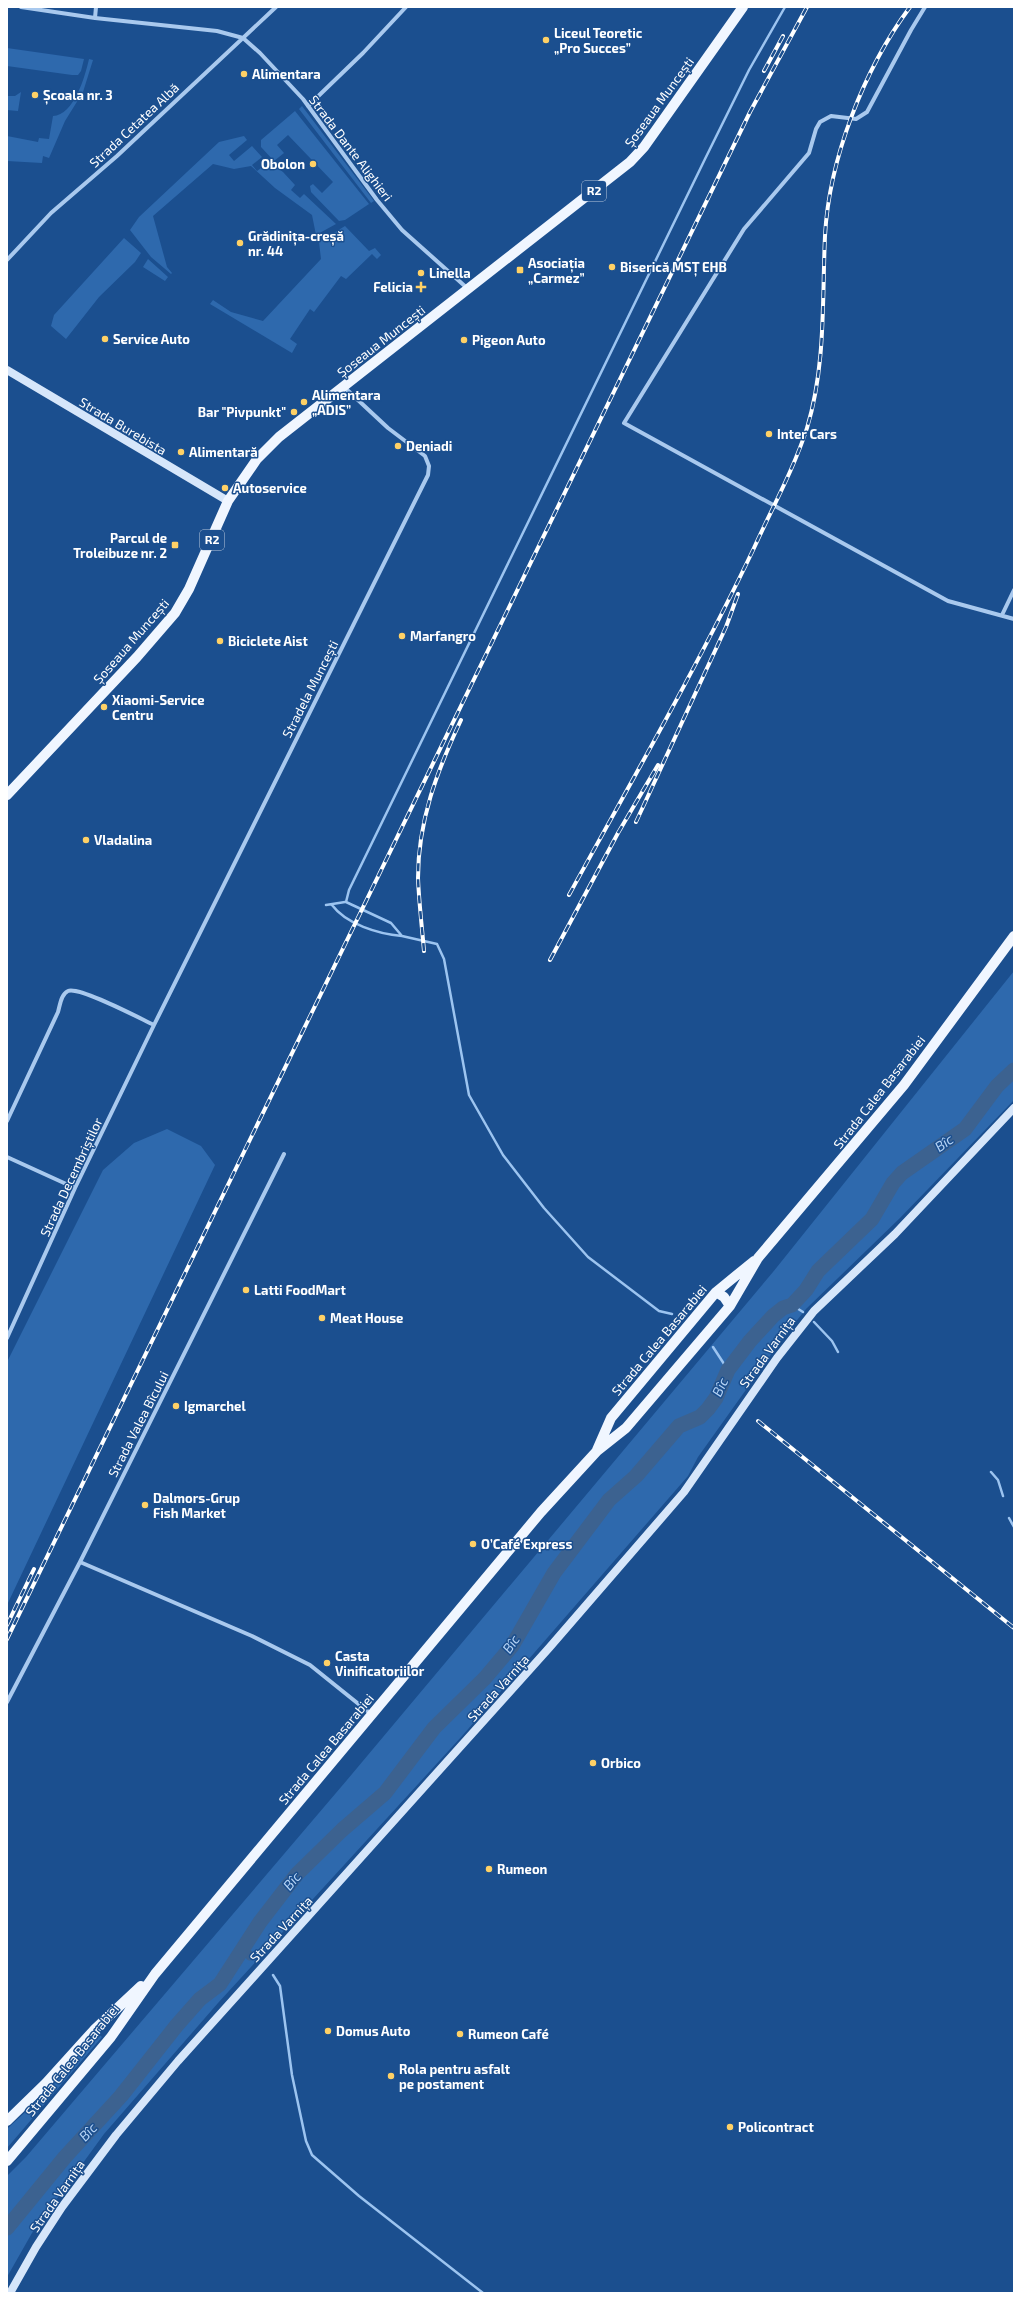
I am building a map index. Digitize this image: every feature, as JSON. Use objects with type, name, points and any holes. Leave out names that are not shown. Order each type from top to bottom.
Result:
[{"type":"main road","name":"Șoseaua Muncești","points":[[7,795],[137,657],[175,613],[190,589],[228,501],[256,459],[280,437],[630,162],[663,121],[743,7]]},
{"type":"main road","name":"Strada Calea Basarabiei","points":[[7,2161],[111,2037],[155,1974],[541,1512],[597,1451],[626,1428],[730,1306],[758,1258],[904,1085],[1014,936]]},
{"type":"main road","name":"Strada Calea Basarabiei","points":[[597,1451],[611,1418],[716,1292],[758,1258]]},
{"type":"main road","points":[[716,1292],[724,1297],[730,1306]]},
{"type":"main road","points":[[636,1389],[638,1398],[649,1402]]},
{"type":"main road","name":"Strada Calea Basarabiei","points":[[7,2121],[41,2088],[94,2030],[155,1974]]},
{"type":"street","name":"Strada Dante Alighieri","points":[[21,7],[95,18],[217,31],[243,38],[271,65],[308,106],[377,200],[402,230],[469,289]]},
{"type":"street","points":[[95,18],[96,7]]},
{"type":"street","name":"Strada Cetatea Albă","points":[[7,260],[51,213],[117,156],[276,7]]},
{"type":"street","points":[[308,106],[363,53],[406,7]]},
{"type":"street","points":[[925,7],[867,112],[856,119],[832,116],[825,118],[820,122],[816,129],[808,153],[744,229],[624,423],[948,601],[1014,619]]},
{"type":"street","name":"Strada Burebista","points":[[7,370],[228,501]]},
{"type":"street","name":"Stradela Muncești","points":[[154,1025],[428,475],[429,466],[425,456],[388,428],[344,387]]},
{"type":"street","points":[[1002,615],[1014,590]]},
{"type":"street","points":[[7,1121],[58,1012],[62,997],[69,990],[75,990],[96,998],[154,1025]]},
{"type":"street","name":"Strada Decembriștilor","points":[[7,1338],[75,1188],[154,1025]]},
{"type":"street","name":"Strada Varnița","points":[[10,2293],[36,2247],[62,2207],[116,2135],[235,1995],[293,1935],[544,1654],[684,1492],[801,1326],[814,1311],[895,1234],[1014,1108]]},
{"type":"street","name":"Strada Valea Bîcului","points":[[7,1702],[80,1562],[284,1154]]},
{"type":"street","points":[[7,1157],[75,1188]]},
{"type":"street","points":[[80,1562],[252,1636],[310,1665],[371,1714]]},
{"type":"shaded area","points":[[7,48],[84,59],[81,71],[78,75],[7,66]]},
{"type":"shaded area","points":[[89,59],[93,60],[83,92],[65,121],[49,158],[43,156],[42,163],[7,161],[7,136],[38,142],[39,138],[49,139],[53,116],[60,114],[73,102],[85,75]]},
{"type":"shaded area","points":[[21,92],[18,111],[7,110],[7,96],[15,96]]},
{"type":"shaded area","points":[[302,106],[374,201],[371,203],[299,109]]},
{"type":"shaded area","points":[[295,111],[369,204],[345,220],[339,221],[311,192],[310,186],[313,184],[322,193],[333,182],[288,135],[277,145],[284,153],[274,161],[261,147],[261,140]]},
{"type":"shaded area","points":[[244,136],[247,140],[229,155],[234,161],[252,146],[262,157],[252,165],[257,171],[269,162],[283,172],[295,185],[291,190],[300,198],[304,194],[336,224],[316,235],[312,215],[275,188],[251,166],[234,169],[213,164],[153,216],[167,267],[172,273],[171,274],[151,257],[130,230],[139,217],[219,142]]},
{"type":"shaded area","points":[[345,226],[369,251],[375,248],[381,255],[377,259],[372,254],[346,279],[341,276],[314,312],[310,309],[290,339],[297,344],[292,353],[210,304],[213,300],[231,312],[263,321],[321,259],[319,242]]},
{"type":"shaded area","points":[[124,238],[141,253],[135,262],[99,297],[66,339],[51,326],[54,315]]},
{"type":"shaded area","points":[[148,259],[168,277],[165,281],[143,267]]},
{"type":"shaded area","points":[[1014,971],[1014,1100],[900,1218],[806,1309],[785,1335],[698,1457],[688,1476],[462,1736],[218,2003],[104,2134],[32,2233],[7,2277],[7,2176],[26,2157],[347,1780],[773,1272]]},
{"type":"shaded area","points":[[167,1129],[201,1146],[215,1165],[7,1605],[7,1362],[103,1170],[134,1143]]},
{"type":"shaded area","points":[[98,2034],[102,2037],[7,2148],[7,2129],[46,2093]]},
{"type":"waterway","points":[[672,1314],[659,1311],[588,1257],[544,1208],[503,1155],[469,1095],[444,959],[437,944],[402,936],[391,923],[346,902],[349,890],[705,159],[749,70],[785,7]]},
{"type":"waterway","points":[[326,905],[345,902]]},
{"type":"waterway","points":[[332,905],[345,918],[363,927],[383,933],[402,936]]},
{"type":"waterway","name":"Bîc","points":[[7,2228],[65,2157],[121,2096],[177,2025],[200,1999],[220,1984],[260,1922],[297,1874],[342,1830],[385,1793],[434,1728],[485,1678],[512,1646],[554,1573],[609,1500],[636,1476],[679,1426],[700,1417],[708,1409],[716,1398],[728,1370],[750,1341],[773,1316],[783,1308],[792,1305],[806,1290],[818,1271],[872,1219],[893,1183],[902,1173],[965,1129],[997,1086],[1014,1070]]},
{"type":"waterway","points":[[792,1305],[803,1312]]},
{"type":"waterway","points":[[814,1322],[832,1341],[838,1352]]},
{"type":"waterway","points":[[713,1347],[728,1370]]},
{"type":"waterway","points":[[991,1472],[998,1480],[1003,1496]]},
{"type":"waterway","points":[[1009,1518],[1014,1527]]},
{"type":"waterway","points":[[243,1949],[250,1956]]},
{"type":"waterway","points":[[273,1975],[280,1986],[292,2075],[306,2141],[312,2155],[359,2196],[483,2293]]},
{"type":"railway","points":[[7,1639],[750,112],[807,7]]},
{"type":"railway","points":[[569,895],[664,723],[733,592],[782,489],[801,444],[813,404],[820,357],[825,236],[828,207],[834,176],[842,146],[864,86],[893,31],[910,7]]},
{"type":"railway","points":[[764,71],[783,36]]},
{"type":"railway","points":[[636,822],[726,627],[738,594]]},
{"type":"railway","points":[[424,951],[418,878],[421,836],[430,797],[444,758],[461,720]]},
{"type":"railway","points":[[550,960],[618,833],[658,765]]},
{"type":"railway","points":[[758,1421],[1014,1628]]},
{"type":"railway","points":[[7,1625],[34,1569]]},
{"type":"place","name":"Liceul Teoretic „Pro Succes”","points":[[546,40]]},
{"type":"place","name":"Alimentara","points":[[244,74]]},
{"type":"place","name":"Școala nr. 3","points":[[35,95]]},
{"type":"place","name":"Obolon","points":[[313,164]]},
{"type":"place","name":"Grădinița-creșă nr. 44","points":[[240,243]]},
{"type":"place","name":"Biserică MSȚ EHB","points":[[612,267]]},
{"type":"place","name":"Asociația „Carmez”","points":[[520,270]]},
{"type":"place","name":"Linella","points":[[421,273]]},
{"type":"place","name":"Felicia","points":[[421,287]]},
{"type":"place","name":"Service Auto","points":[[105,339]]},
{"type":"place","name":"Pigeon Auto","points":[[464,340]]},
{"type":"place","name":"Alimentara „ADIS”","points":[[304,402]]},
{"type":"place","name":"Bar \"Pivpunkt\"","points":[[294,412]]},
{"type":"place","name":"Inter Cars","points":[[769,434]]},
{"type":"place","name":"Deniadi","points":[[398,446]]},
{"type":"place","name":"Alimentară","points":[[181,452]]},
{"type":"place","name":"Autoservice","points":[[225,488]]},
{"type":"place","name":"Parcul de Troleibuze nr. 2","points":[[175,545]]},
{"type":"place","name":"Marfangro","points":[[402,636]]},
{"type":"place","name":"Biciclete Aist","points":[[220,641]]},
{"type":"place","name":"Xiaomi-Service Centru","points":[[104,707]]},
{"type":"place","name":"Vladalina","points":[[86,840]]},
{"type":"place","name":"Latti FoodMart","points":[[246,1290]]},
{"type":"place","name":"Meat House","points":[[322,1318]]},
{"type":"place","name":"Igmarchel","points":[[176,1406]]},
{"type":"place","name":"Dalmors-Grup Fish Market","points":[[145,1505]]},
{"type":"place","name":"O’Café Express","points":[[473,1544]]},
{"type":"place","name":"Casta Vinificatoriilor","points":[[327,1663]]},
{"type":"place","name":"Orbico","points":[[593,1763]]},
{"type":"place","name":"Rumeon","points":[[489,1869]]},
{"type":"place","name":"Domus Auto","points":[[328,2031]]},
{"type":"place","name":"Rumeon Café","points":[[460,2034]]},
{"type":"place","name":"Rola pentru asfalt pe postament","points":[[391,2076]]},
{"type":"place","name":"Policontract","points":[[730,2127]]}]
